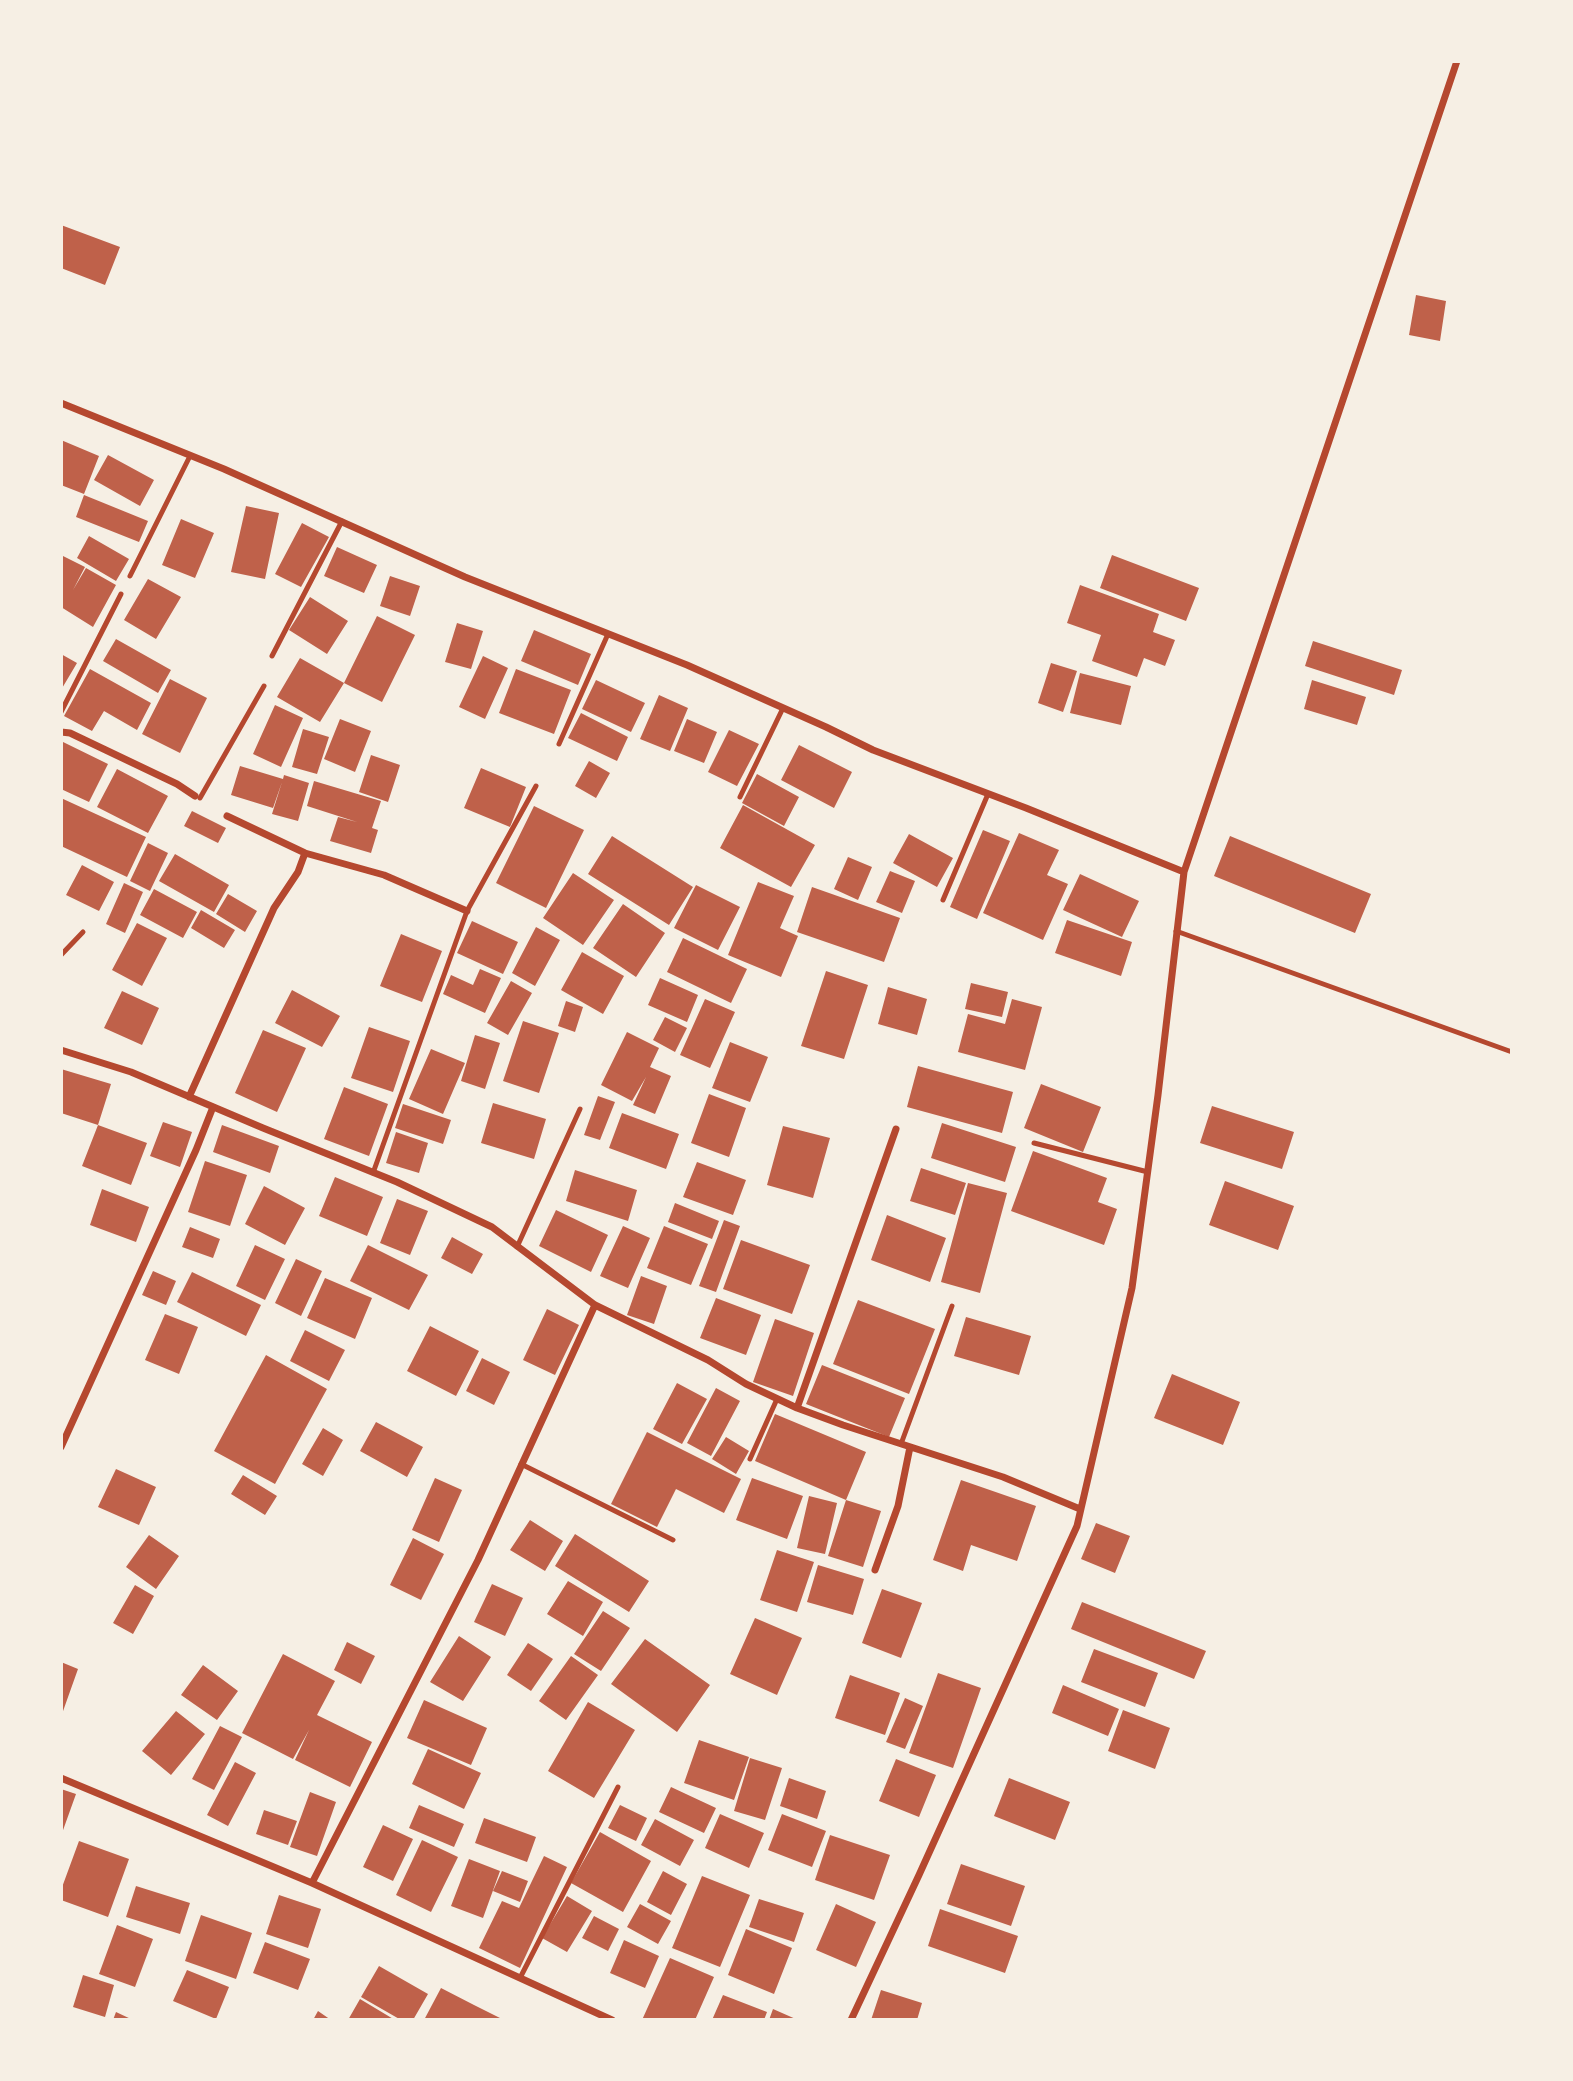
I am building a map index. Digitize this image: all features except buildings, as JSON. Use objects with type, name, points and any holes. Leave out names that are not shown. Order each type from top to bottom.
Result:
[{"type":"street","points":[[850,2020],[1077,1527],[1132,1288],[1184,872],[1457,61]]},
{"type":"street","points":[[61,403],[190,456],[465,577],[687,665],[873,750],[1184,872]]},
{"type":"street","points":[[61,732],[70,733],[177,784],[198,797]]},
{"type":"street","points":[[227,816],[305,853],[384,875],[467,911]]},
{"type":"street","points":[[189,1097],[268,919],[298,872],[305,853]]},
{"type":"street","points":[[61,1050],[131,1072],[373,1173],[492,1227],[595,1305],[708,1360],[746,1384],[777,1399],[901,1444],[1003,1476],[1080,1509]]},
{"type":"street","points":[[61,1447],[85,1399],[213,1107]]},
{"type":"street","points":[[797,1408],[896,1129]]},
{"type":"street","points":[[312,1883],[478,1560],[595,1305]]},
{"type":"street","points":[[875,1570],[898,1506],[910,1447]]},
{"type":"street","points":[[61,1778],[312,1883],[612,2020]]},
{"type":"lane","points":[[130,576],[190,456]]},
{"type":"lane","points":[[272,656],[342,522]]},
{"type":"lane","points":[[61,712],[121,594]]},
{"type":"lane","points":[[558,744],[608,634]]},
{"type":"lane","points":[[198,797],[264,686]]},
{"type":"lane","points":[[740,797],[783,708]]},
{"type":"lane","points":[[373,1173],[467,911],[536,786]]},
{"type":"lane","points":[[943,900],[988,794]]},
{"type":"lane","points":[[1176,931],[1512,1052]]},
{"type":"lane","points":[[61,955],[83,932]]},
{"type":"lane","points":[[517,1247],[580,1109]]},
{"type":"lane","points":[[1034,1143],[1148,1172]]},
{"type":"lane","points":[[901,1444],[952,1307]]},
{"type":"lane","points":[[750,1459],[777,1399]]},
{"type":"lane","points":[[521,1464],[673,1540]]},
{"type":"lane","points":[[520,1978],[618,1787]]}]
